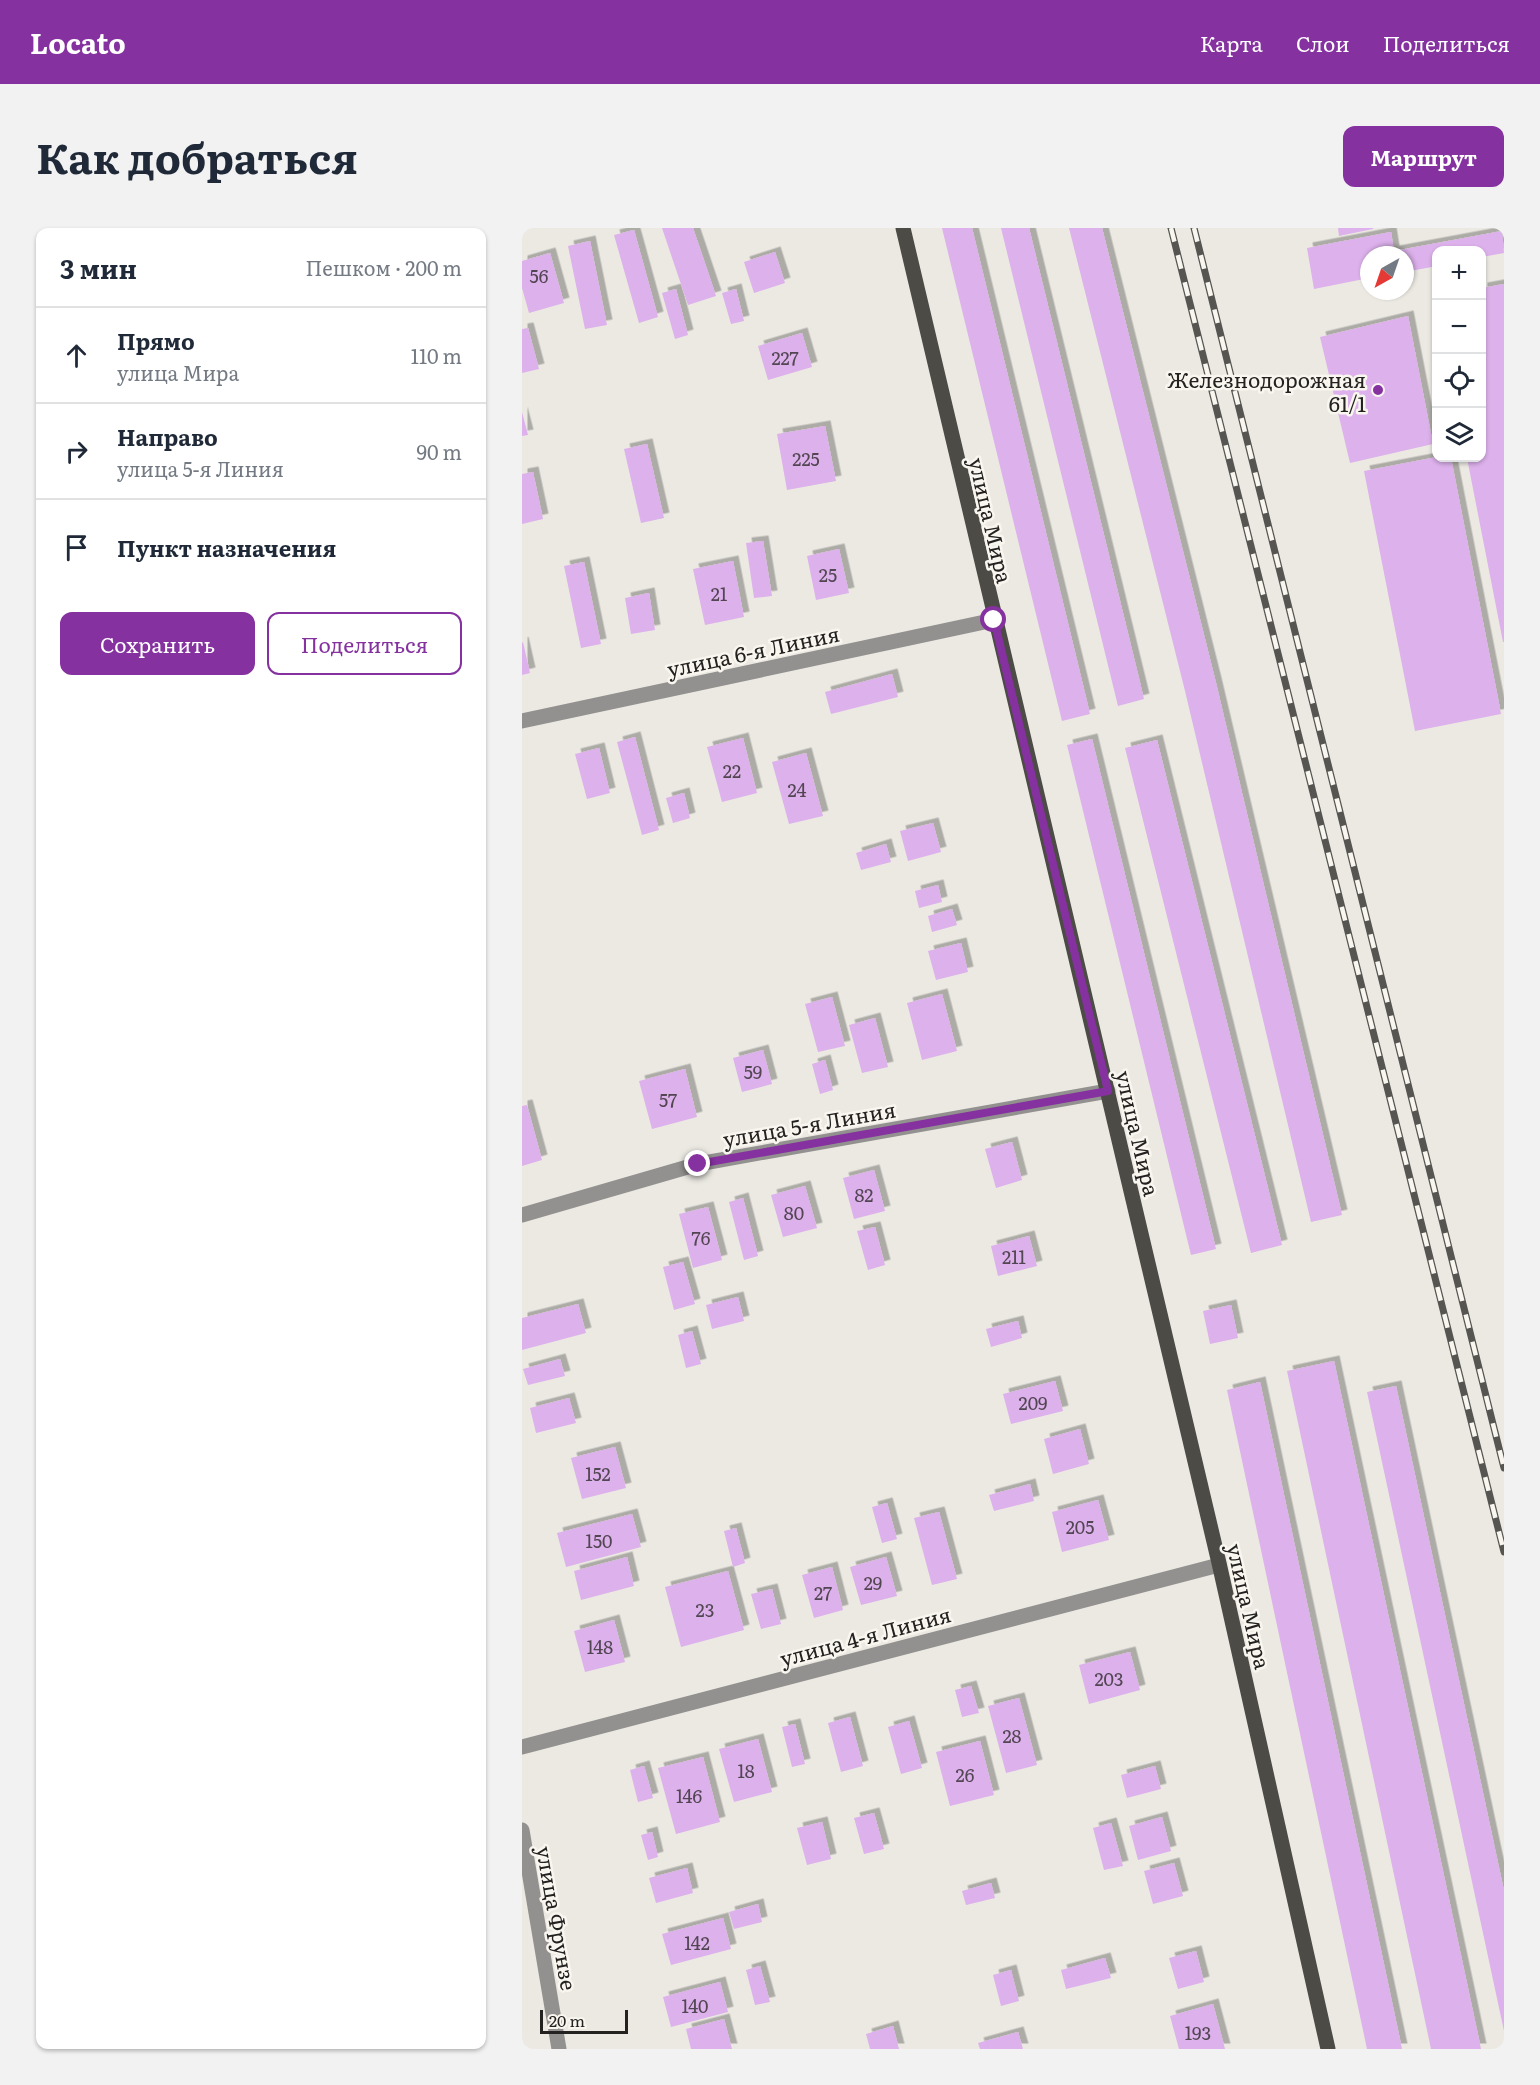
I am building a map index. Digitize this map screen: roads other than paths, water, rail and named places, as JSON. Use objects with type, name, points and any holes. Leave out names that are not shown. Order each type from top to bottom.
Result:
[{"type":"main road","name":"улица Мира","points":[[903,228],[1219,1565],[1328,2049]]},
{"type":"street","name":"улица 6-я Линия","points":[[522,721],[994,620]]},
{"type":"street","name":"улица 5-я Линия","points":[[522,1215],[698,1164],[1108,1091]]},
{"type":"street","name":"улица 4-я Линия","points":[[522,1747],[1219,1565]]},
{"type":"street","name":"улица Фрунзе","points":[[522,1830],[559,2049]]},
{"type":"railway","points":[[1171,228],[1504,1552]]},
{"type":"railway","points":[[1194,228],[1504,1468]]},
{"type":"place","name":"Железнодорожная 61/1","points":[[1378,390]]}]
